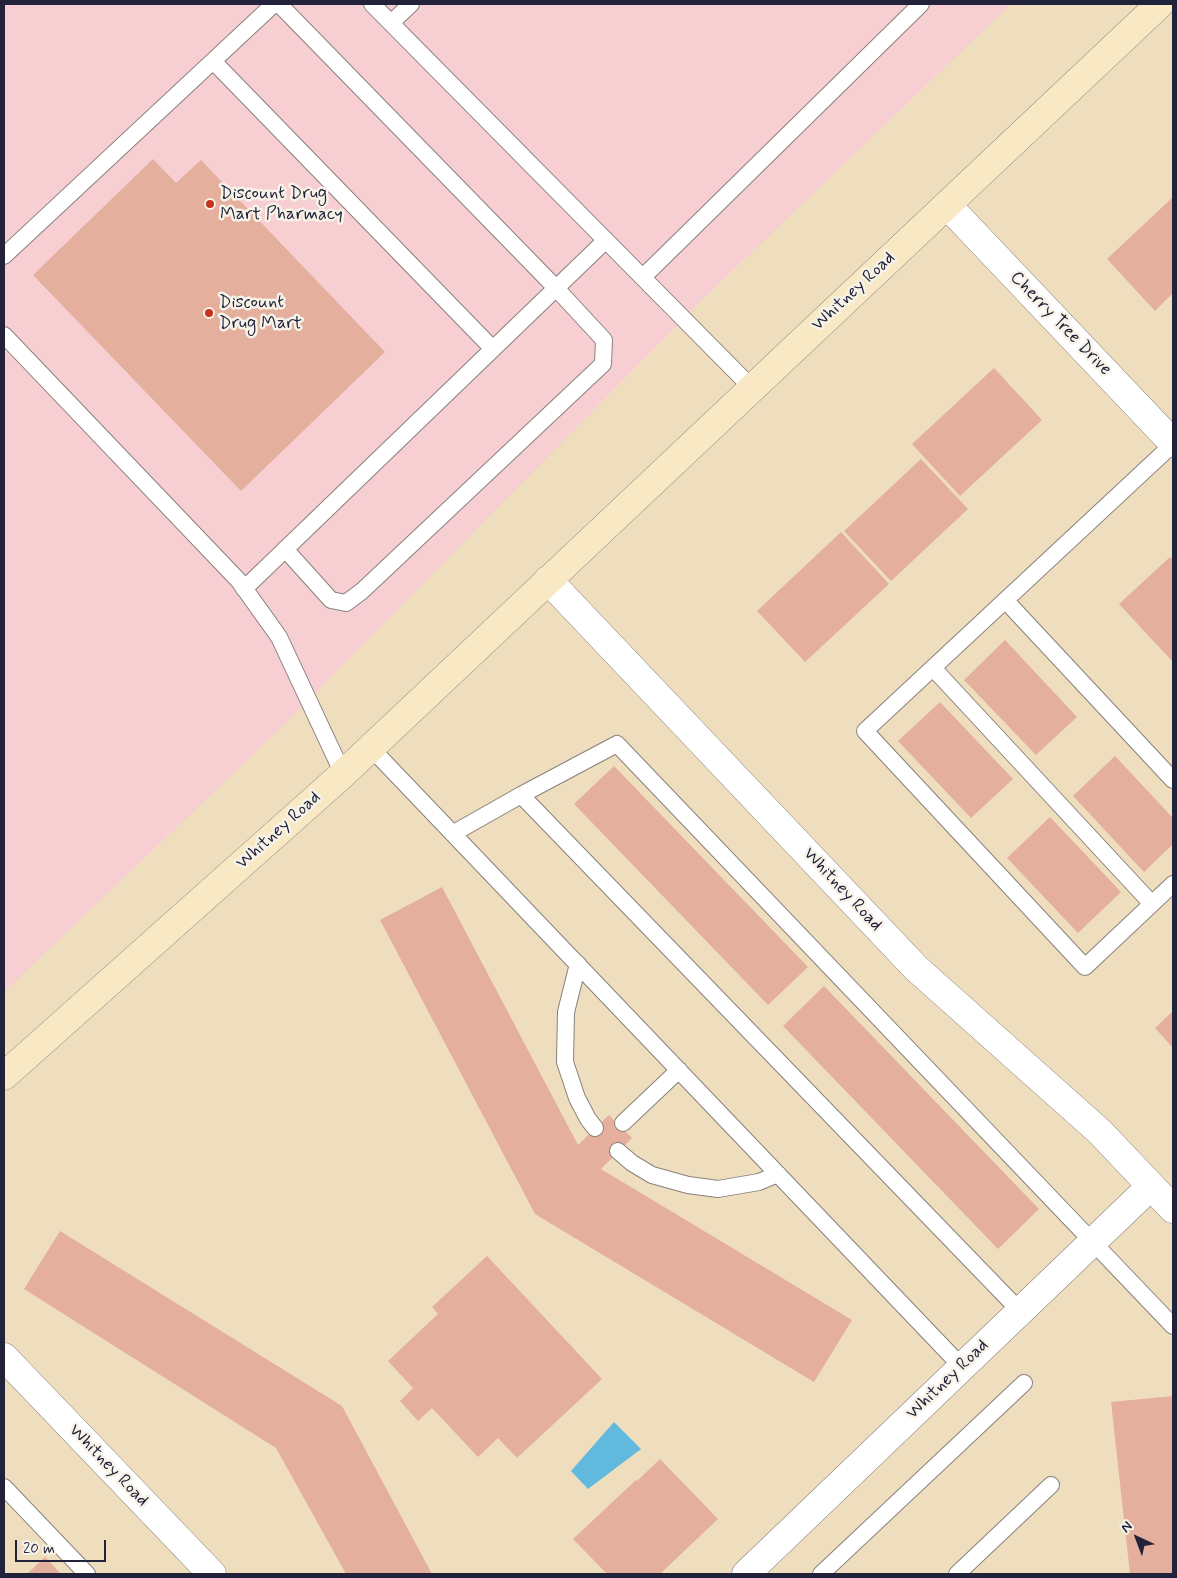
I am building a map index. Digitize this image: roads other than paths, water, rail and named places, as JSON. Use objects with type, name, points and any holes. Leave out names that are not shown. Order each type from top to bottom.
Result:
[{"type":"street","name":"Whitney Road","points":[[4,1076],[343,774],[1160,4]]},
{"type":"street","name":"Cherry Tree Drive","points":[[947,205],[1173,444]]},
{"type":"street","name":"Whitney Road","points":[[548,580],[916,968],[1100,1132],[1173,1209]]},
{"type":"street","name":"Whitney Road","points":[[746,1574],[1151,1186]]},
{"type":"street","name":"Whitney Road","points":[[4,1357],[212,1574]]},
{"type":"lane","points":[[4,256],[274,4]]},
{"type":"lane","points":[[278,4],[555,287],[604,340],[603,364],[362,591],[346,602],[330,600],[285,549]]},
{"type":"lane","points":[[372,4],[752,388]]},
{"type":"lane","points":[[391,23],[411,4]]},
{"type":"lane","points":[[643,277],[921,4]]},
{"type":"lane","points":[[213,61],[492,348]]},
{"type":"lane","points":[[244,589],[555,287],[606,240]]},
{"type":"lane","points":[[4,335],[218,559],[244,589],[279,638],[343,774]]},
{"type":"lane","points":[[1173,444],[865,731],[1085,967],[1173,884]]},
{"type":"lane","points":[[1006,601],[1173,780]]},
{"type":"lane","points":[[932,668],[1152,904]]},
{"type":"lane","points":[[454,833],[521,794],[617,744],[1173,1326]]},
{"type":"lane","points":[[371,748],[962,1367]]},
{"type":"lane","points":[[521,794],[1020,1311]]},
{"type":"lane","points":[[578,964],[566,1012],[565,1062],[577,1098],[595,1128]]},
{"type":"lane","points":[[623,1122],[679,1070]]},
{"type":"lane","points":[[618,1151],[632,1163],[652,1175],[688,1186],[718,1188],[760,1182],[778,1174]]},
{"type":"lane","points":[[821,1574],[1024,1383]]},
{"type":"lane","points":[[957,1574],[1051,1485]]},
{"type":"lane","points":[[4,1487],[87,1574]]},
{"type":"water","points":[[614,1422],[641,1449],[588,1489],[571,1471]]},
{"type":"place","name":"Discount Drug Mart Pharmacy","points":[[210,204]]},
{"type":"place","name":"Discount Drug Mart","points":[[209,313]]}]
